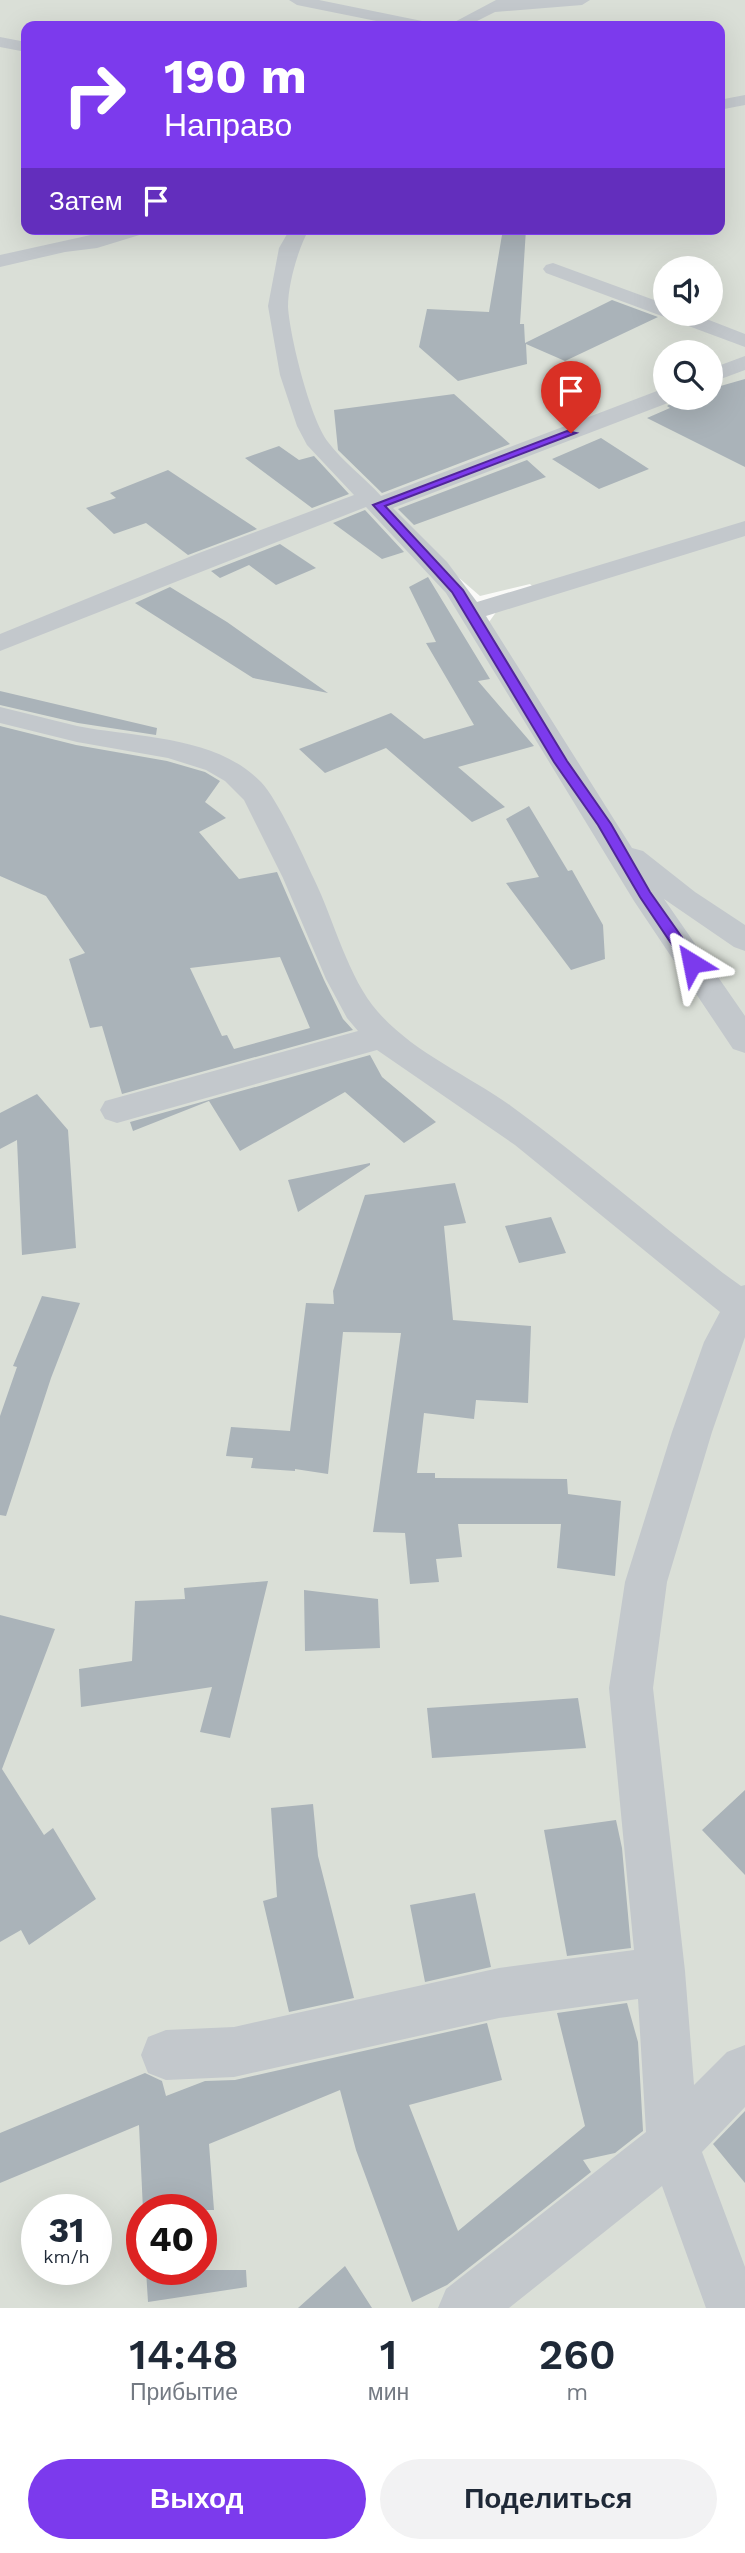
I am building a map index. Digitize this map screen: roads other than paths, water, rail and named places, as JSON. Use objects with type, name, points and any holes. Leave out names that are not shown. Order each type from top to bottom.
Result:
[{"type":"street","points":[[297,0],[398,21]]},
{"type":"street","points":[[465,21],[508,0]]},
{"type":"street","points":[[490,8],[582,0]]},
{"type":"street","points":[[539,19],[558,2]]},
{"type":"street","points":[[0,42],[21,46]]},
{"type":"street","points":[[725,104],[745,100]]},
{"type":"street","points":[[0,261],[120,235]]},
{"type":"street","points":[[297,235],[289,248],[278,306],[291,375],[308,426],[318,445],[438,567],[471,612],[613,843],[745,1041]]},
{"type":"street","points":[[553,269],[653,306]]},
{"type":"street","points":[[705,326],[745,341]]},
{"type":"street","points":[[723,371],[745,362]]},
{"type":"street","points":[[7,633],[208,558],[653,400]]},
{"type":"street","points":[[471,612],[745,528]]},
{"type":"street","points":[[0,715],[78,734],[175,751],[205,760],[240,778],[252,790],[292,864],[358,1010],[384,1037],[496,1113],[740,1318],[692,1432],[646,1582],[631,1688],[661,1971],[673,2144],[733,2308]]},
{"type":"street","points":[[613,843],[684,899],[745,940]]},
{"type":"street","points":[[117,1110],[384,1037]]},
{"type":"street","points":[[166,2056],[234,2052],[499,1993],[661,1971]]},
{"type":"street","points":[[465,2308],[673,2144],[745,2070]]}]
